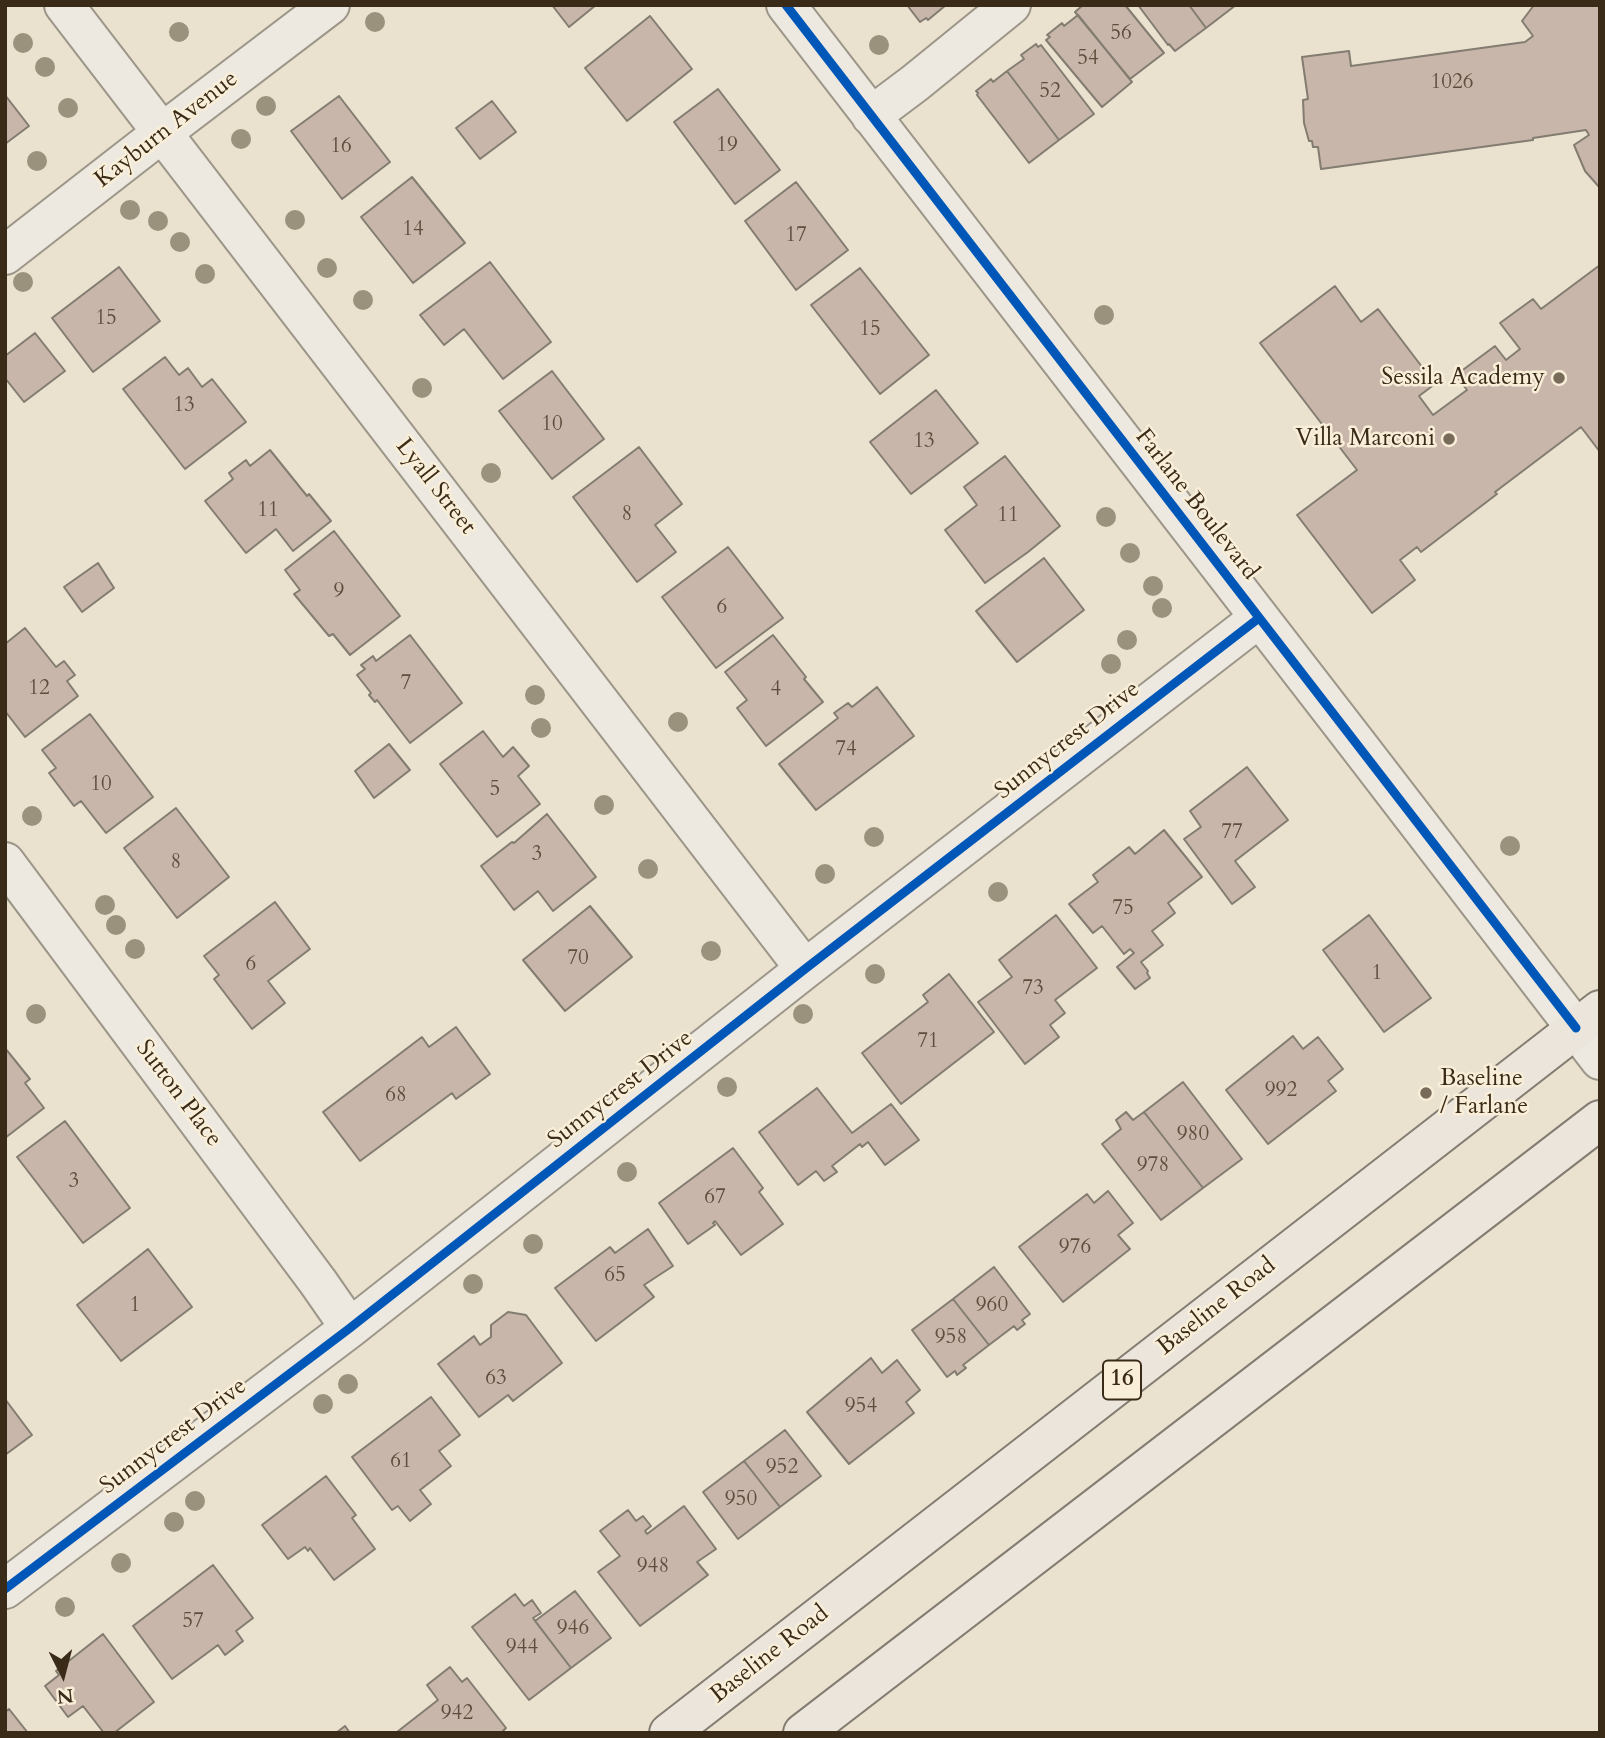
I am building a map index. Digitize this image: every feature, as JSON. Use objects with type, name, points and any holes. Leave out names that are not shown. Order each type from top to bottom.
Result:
[{"type":"main road","name":"Baseline Road","points":[[669,1733],[1588,1019]]},
{"type":"main road","points":[[803,1733],[1600,1120]]},
{"type":"street","name":"Lyall Street","points":[[64,5],[806,969]]},
{"type":"street","name":"Kayburn Avenue","points":[[5,255],[330,5]]},
{"type":"street","name":"Farlane Boulevard","points":[[786,5],[1259,618],[1588,1019],[1600,1060]]},
{"type":"street","points":[[871,116],[1011,5]]},
{"type":"street","name":"Sunnycrest Drive","points":[[5,1589],[350,1328],[806,969],[1259,618]]},
{"type":"street","name":"Sutton Place","points":[[5,862],[350,1328]]},
{"type":"building","points":[[552,5],[596,5],[569,27]]},
{"type":"building","points":[[907,5],[946,5],[928,20],[926,18],[920,22]]},
{"type":"building","points":[[1083,5],[1125,5],[1164,53],[1130,79],[1075,12]]},
{"type":"building","points":[[1138,5],[1189,5],[1206,28],[1175,51]]},
{"type":"building","points":[[1189,5],[1236,5],[1206,28]]},
{"type":"building","points":[[1534,5],[1600,5],[1600,188],[1585,171],[1574,145],[1589,135],[1586,130],[1533,140],[1321,169],[1318,147],[1313,147],[1312,141],[1309,141],[1304,123],[1303,100],[1308,99],[1302,57],[1349,51],[1351,66],[1525,42],[1533,36],[1522,21]]},
{"type":"building","points":[[1078,15],[1132,82],[1102,107],[1046,40],[1050,37],[1047,35],[1062,23],[1064,26]]},
{"type":"building","points":[[650,16],[692,69],[627,121],[585,68]]},
{"type":"building","points":[[1036,44],[1038,47],[1041,45],[1094,114],[1059,140],[1007,71],[1024,59],[1021,55]]},
{"type":"building","points":[[1007,71],[1059,140],[1029,163],[976,91]]},
{"type":"building","points":[[718,89],[780,170],[735,204],[674,122]]},
{"type":"building","points":[[5,95],[29,126],[5,144]]},
{"type":"building","points":[[339,96],[390,162],[342,199],[291,131]]},
{"type":"building","points":[[492,101],[516,132],[480,159],[456,128]]},
{"type":"building","points":[[412,177],[465,243],[413,283],[361,217]]},
{"type":"building","points":[[796,182],[848,250],[796,290],[745,221]]},
{"type":"building","points":[[490,262],[551,342],[503,379],[464,329],[444,345],[420,315]]},
{"type":"building","name":"Villa Marconi","points":[[1600,265],[1600,452],[1581,427],[1421,552],[1417,547],[1400,560],[1415,580],[1372,613],[1297,515],[1357,470],[1260,343],[1335,286],[1361,322],[1378,309],[1435,384],[1419,396],[1433,415],[1467,390],[1456,375],[1495,346],[1506,360],[1520,349],[1500,323],[1533,299],[1541,309]]},
{"type":"building","points":[[119,267],[160,321],[93,372],[52,318]]},
{"type":"building","points":[[860,268],[929,355],[880,394],[811,305]]},
{"type":"building","points":[[35,333],[65,371],[24,402],[5,378],[5,356]]},
{"type":"building","points":[[165,357],[179,375],[188,368],[202,387],[212,379],[246,422],[185,469],[123,389]]},
{"type":"building","points":[[552,371],[604,439],[552,479],[499,411]]},
{"type":"building","points":[[936,390],[978,443],[911,494],[870,442]]},
{"type":"building","points":[[639,447],[682,504],[655,525],[676,552],[637,582],[573,497]]},
{"type":"building","points":[[270,450],[331,521],[293,551],[276,529],[246,553],[205,501],[233,479],[229,473],[246,460],[250,466]]},
{"type":"building","points":[[1005,456],[1060,526],[985,583],[945,530],[977,505],[964,487]]},
{"type":"building","points":[[334,531],[400,616],[350,655],[333,634],[329,636],[294,594],[300,590],[285,570]]},
{"type":"building","points":[[728,547],[783,618],[716,668],[662,597]]},
{"type":"building","points":[[1044,558],[1084,610],[1017,662],[976,611]]},
{"type":"building","points":[[98,563],[114,588],[82,612],[64,587]]},
{"type":"building","points":[[25,628],[56,667],[64,661],[75,675],[67,681],[78,696],[25,737],[5,711],[5,644]]},
{"type":"building","points":[[410,635],[462,703],[410,743],[377,700],[375,702],[369,695],[371,693],[357,675],[365,669],[361,665],[373,656],[376,661]]},
{"type":"building","points":[[773,635],[823,702],[766,746],[737,708],[747,700],[725,672]]},
{"type":"building","points":[[877,687],[914,736],[816,810],[779,764],[838,718],[834,713],[848,703],[852,707]]},
{"type":"building","points":[[90,714],[153,797],[106,833],[81,801],[74,806],[49,773],[56,768],[42,750]]},
{"type":"building","points":[[483,731],[503,757],[513,747],[529,766],[518,776],[540,804],[497,837],[440,764]]},
{"type":"building","points":[[389,744],[410,770],[374,798],[355,771]]},
{"type":"building","points":[[1247,767],[1288,820],[1235,861],[1255,887],[1232,904],[1184,839],[1201,827],[1190,811]]},
{"type":"building","points":[[176,808],[229,877],[177,918],[124,848]]},
{"type":"building","points":[[547,814],[596,877],[553,911],[538,891],[514,910],[481,866],[514,843]]},
{"type":"building","points":[[1164,830],[1202,877],[1168,903],[1175,913],[1152,931],[1163,945],[1141,962],[1150,978],[1135,989],[1117,967],[1134,953],[1130,949],[1124,954],[1102,926],[1093,933],[1069,904],[1098,882],[1093,875],[1129,847],[1135,854]]},
{"type":"building","points":[[275,902],[310,949],[268,981],[285,1003],[252,1029],[214,979],[219,975],[204,956]]},
{"type":"building","points":[[590,906],[632,957],[565,1011],[523,960]]},
{"type":"building","points":[[1056,915],[1097,968],[1055,1000],[1065,1013],[1050,1025],[1059,1037],[1025,1064],[978,1002],[1012,977],[999,960]]},
{"type":"building","points":[[1369,915],[1431,998],[1384,1032],[1323,950]]},
{"type":"building","points":[[949,974],[994,1032],[901,1104],[862,1053],[928,1002],[923,995]]},
{"type":"building","points":[[456,1027],[490,1074],[456,1099],[452,1093],[360,1161],[323,1112],[422,1037],[429,1047]]},
{"type":"building","points":[[1293,1036],[1303,1049],[1318,1037],[1343,1069],[1328,1081],[1336,1091],[1268,1144],[1226,1090]]},
{"type":"building","points":[[5,1048],[30,1079],[25,1083],[44,1108],[5,1138]]},
{"type":"building","points":[[1183,1082],[1242,1159],[1203,1188],[1144,1112]]},
{"type":"building","points":[[817,1088],[852,1133],[891,1104],[919,1140],[885,1165],[868,1142],[862,1147],[860,1144],[832,1166],[837,1172],[824,1181],[816,1171],[798,1185],[759,1132]]},
{"type":"building","points":[[1126,1112],[1133,1120],[1144,1112],[1203,1188],[1161,1220],[1102,1144],[1121,1129],[1116,1120]]},
{"type":"building","points":[[65,1121],[130,1208],[83,1243],[17,1157]]},
{"type":"building","points":[[733,1148],[763,1188],[759,1192],[783,1224],[741,1255],[715,1221],[715,1225],[688,1244],[659,1203]]},
{"type":"building","points":[[1108,1191],[1133,1223],[1118,1235],[1130,1249],[1063,1302],[1019,1247],[1087,1194],[1094,1203]]},
{"type":"building","points":[[648,1229],[673,1266],[644,1285],[654,1297],[596,1341],[555,1288],[610,1247],[615,1253]]},
{"type":"building","points":[[148,1249],[192,1307],[121,1361],[77,1305]]},
{"type":"building","points":[[994,1267],[1030,1314],[1022,1320],[1025,1324],[1017,1330],[1014,1326],[989,1345],[953,1299]]},
{"type":"building","points":[[953,1299],[989,1345],[963,1365],[966,1368],[957,1375],[955,1371],[947,1377],[912,1330]]},
{"type":"building","points":[[508,1312],[526,1315],[562,1363],[513,1401],[508,1395],[479,1417],[438,1364],[474,1336],[480,1345],[491,1337],[491,1325]]},
{"type":"building","points":[[871,1358],[882,1373],[897,1360],[920,1390],[906,1402],[914,1413],[849,1464],[807,1412]]},
{"type":"building","points":[[431,1397],[460,1435],[439,1451],[451,1466],[420,1490],[431,1504],[410,1521],[398,1506],[392,1510],[352,1457]]},
{"type":"building","points":[[5,1399],[32,1435],[5,1455]]},
{"type":"building","points":[[785,1430],[821,1476],[780,1507],[744,1461]]},
{"type":"building","points":[[744,1461],[780,1507],[738,1539],[703,1492]]},
{"type":"building","points":[[326,1476],[356,1515],[352,1518],[375,1549],[334,1580],[310,1548],[308,1551],[305,1547],[288,1559],[262,1525]]},
{"type":"building","points":[[684,1506],[716,1549],[697,1562],[708,1575],[640,1626],[598,1572],[620,1556],[600,1531],[628,1510],[636,1521],[643,1516],[651,1526],[645,1531],[647,1534]]},
{"type":"building","points":[[213,1565],[253,1618],[236,1631],[243,1641],[225,1655],[218,1645],[172,1679],[133,1626]]},
{"type":"building","points":[[575,1591],[611,1638],[571,1668],[535,1621]]},
{"type":"building","points":[[515,1594],[524,1606],[532,1600],[541,1613],[533,1618],[571,1668],[529,1700],[472,1627]]},
{"type":"building","points":[[103,1634],[154,1702],[114,1733],[104,1733],[83,1706],[68,1717],[45,1686],[59,1675],[56,1671]]},
{"type":"building","points":[[450,1667],[462,1682],[467,1678],[506,1728],[501,1733],[398,1733],[438,1700],[427,1685]]},
{"type":"building","points":[[9,1709],[28,1733],[5,1733],[5,1712]]},
{"type":"building","points":[[345,1726],[350,1733],[336,1733]]},
{"type":"cycle path","points":[[786,5],[1576,1028]]},
{"type":"cycle path","points":[[5,1589],[350,1328],[805,969],[1259,618]]},
{"type":"place","name":"Sessila Academy","points":[[1559,378]]},
{"type":"place","name":"Villa Marconi","points":[[1449,439]]},
{"type":"place","name":"Baseline / Farlane","points":[[1426,1093]]}]
